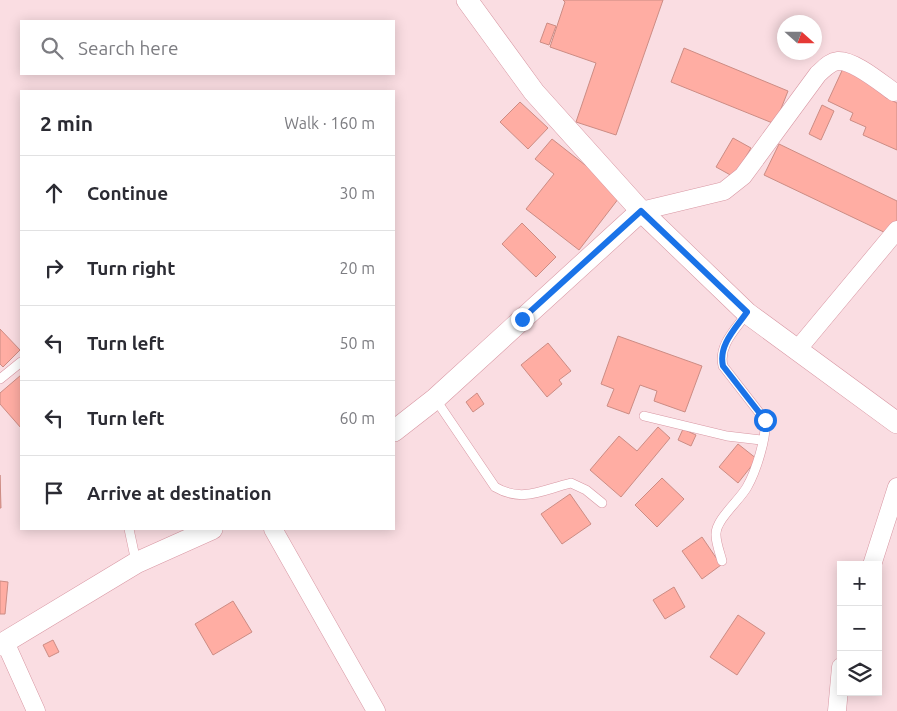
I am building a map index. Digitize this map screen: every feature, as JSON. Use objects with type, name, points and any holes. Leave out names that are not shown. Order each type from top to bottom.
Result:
[{"type":"street","points":[[467,0],[534,92],[641,211],[747,312],[897,423]]},
{"type":"street","points":[[395,430],[435,399],[641,211],[724,191],[743,176],[818,74],[829,64],[840,61],[866,71],[894,92]]},
{"type":"street","points":[[797,350],[897,230]]},
{"type":"street","points":[[873,561],[897,487]]},
{"type":"street","points":[[36,711],[2,644],[136,563],[210,530]]},
{"type":"street","points":[[274,530],[376,711]]},
{"type":"street","points":[[835,708],[837,694]]},
{"type":"lane","points":[[722,561],[716,535],[717,526],[747,487],[756,464],[766,428],[765,420],[723,366],[721,357],[727,340],[747,312]]},
{"type":"lane","points":[[0,379],[20,363]]},
{"type":"lane","points":[[435,399],[494,487],[506,494],[524,496],[571,483],[586,490],[602,503]]},
{"type":"lane","points":[[644,416],[727,436],[762,440]]},
{"type":"lane","points":[[130,530],[136,563]]},
{"type":"building","points":[[563,0],[663,0],[616,135],[576,122],[596,63],[550,47],[565,2]]},
{"type":"building","points":[[547,23],[556,26],[549,45],[540,42]]},
{"type":"building","points":[[684,48],[788,91],[775,124],[671,82]]},
{"type":"building","points":[[846,62],[891,82],[885,97],[897,103],[897,150],[863,135],[866,127],[850,120],[853,113],[828,101]]},
{"type":"building","points":[[520,102],[548,128],[528,149],[500,122]]},
{"type":"building","points":[[822,105],[834,111],[821,140],[809,134]]},
{"type":"building","points":[[733,138],[751,148],[734,177],[716,167]]},
{"type":"building","points":[[552,139],[622,194],[579,250],[526,209],[554,174],[535,159]]},
{"type":"building","points":[[779,144],[897,201],[897,221],[890,235],[764,175]]},
{"type":"building","points":[[522,223],[556,257],[536,277],[502,244]]},
{"type":"building","points":[[0,329],[20,350],[3,367],[0,364]]},
{"type":"building","points":[[618,336],[702,366],[685,412],[654,401],[657,391],[640,385],[629,414],[607,406],[614,389],[601,384]]},
{"type":"building","points":[[548,343],[571,371],[559,380],[562,384],[547,397],[521,365]]},
{"type":"building","points":[[20,376],[20,427],[0,404],[0,393]]},
{"type":"building","points":[[477,393],[484,404],[473,412],[466,402]]},
{"type":"building","points":[[658,427],[670,438],[621,497],[590,470],[619,436],[637,451]]},
{"type":"building","points":[[683,429],[696,435],[691,446],[678,440]]},
{"type":"building","points":[[738,444],[757,459],[738,483],[719,467]]},
{"type":"building","points":[[0,475],[1,508],[0,508]]},
{"type":"building","points":[[662,478],[684,499],[657,527],[635,505]]},
{"type":"building","points":[[570,494],[591,524],[562,544],[541,514]]},
{"type":"building","points":[[702,537],[721,565],[702,579],[682,551]]},
{"type":"building","points":[[0,581],[8,582],[5,614],[0,614]]},
{"type":"building","points":[[674,587],[685,607],[665,619],[653,600]]},
{"type":"building","points":[[233,601],[252,632],[213,655],[195,624]]},
{"type":"building","points":[[738,615],[765,633],[737,675],[710,657]]},
{"type":"building","points":[[53,640],[59,652],[49,657],[43,645]]},
{"type":"route","points":[[522,319],[641,211],[747,312],[727,340],[721,357],[723,366],[765,420]]}]
